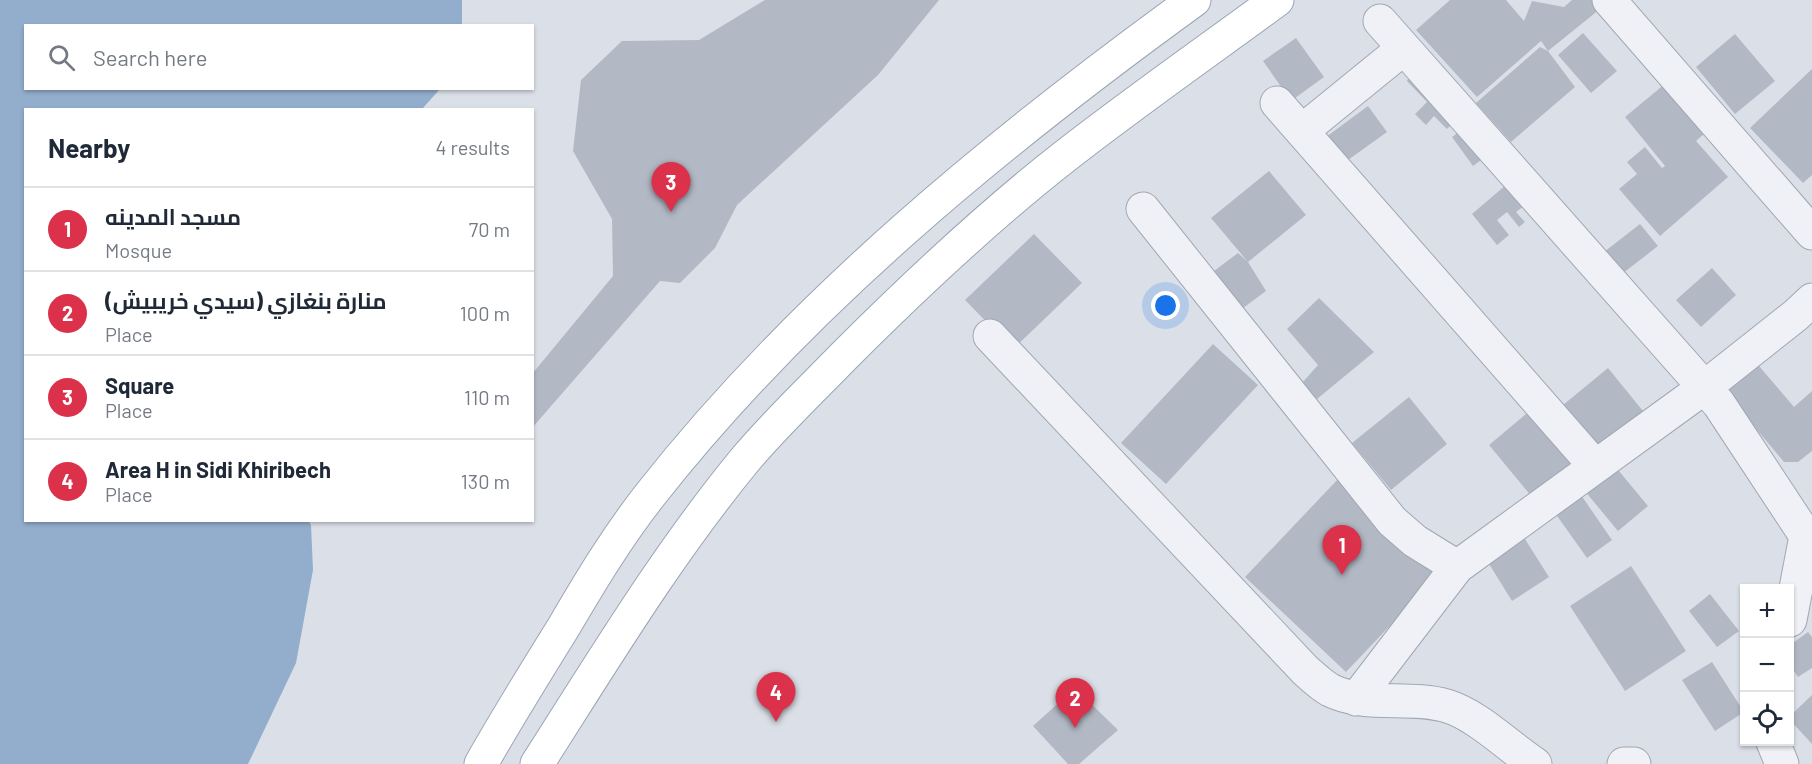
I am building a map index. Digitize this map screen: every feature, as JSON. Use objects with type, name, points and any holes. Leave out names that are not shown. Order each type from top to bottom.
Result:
[{"type":"main road","points":[[481,764],[606,555],[650,495],[711,422],[796,332],[870,261],[957,183],[1146,34],[1194,0]]},
{"type":"main road","points":[[537,764],[648,590],[691,531],[745,460],[826,375],[897,303],[1000,209],[1064,157],[1277,0]]},
{"type":"street","points":[[1610,0],[1812,233]]},
{"type":"street","points":[[1380,21],[1719,404],[1809,534],[1794,602]]},
{"type":"street","points":[[1302,131],[1404,48]]},
{"type":"street","points":[[1277,103],[1595,466]]},
{"type":"street","points":[[1143,209],[1392,521],[1415,541],[1457,567]]},
{"type":"street","points":[[1356,699],[1457,567],[1704,387],[1807,317]]},
{"type":"street","points":[[990,336],[1305,670],[1329,690],[1356,699],[1416,700],[1447,706],[1467,714],[1535,764]]},
{"type":"street","points":[[1775,746],[1782,764]]},
{"type":"street","points":[[1624,764],[1634,764]]},
{"type":"water","points":[[0,0],[462,0],[462,24],[24,24],[24,90],[439,90],[423,108],[24,108],[24,522],[309,522],[313,570],[296,663],[248,764],[0,764]]},
{"type":"building","points":[[765,0],[939,0],[878,75],[737,205],[715,248],[680,283],[660,281],[534,426],[534,372],[613,276],[612,219],[573,151],[581,80],[622,41],[699,40]]},
{"type":"building","points":[[1450,0],[1506,0],[1524,21],[1532,1],[1564,7],[1572,0],[1593,0],[1600,9],[1548,51],[1541,41],[1477,97],[1416,30]]},
{"type":"building","points":[[1583,33],[1617,71],[1591,93],[1558,55]]},
{"type":"building","points":[[1735,34],[1775,81],[1735,114],[1696,67]]},
{"type":"building","points":[[1296,38],[1324,77],[1291,101],[1263,61]]},
{"type":"building","points":[[1540,47],[1548,51],[1575,87],[1511,142],[1476,103]]},
{"type":"building","points":[[1812,69],[1812,175],[1803,183],[1750,128]]},
{"type":"building","points":[[1411,72],[1457,119],[1447,129],[1434,116],[1426,125],[1415,114],[1427,102],[1407,81]]},
{"type":"building","points":[[1672,78],[1712,127],[1696,141],[1728,177],[1660,236],[1619,189],[1637,174],[1627,162],[1645,147],[1662,168],[1665,166],[1625,117]]},
{"type":"building","points":[[1368,106],[1387,132],[1341,165],[1322,140]]},
{"type":"building","points":[[1467,126],[1488,155],[1473,166],[1452,137]]},
{"type":"building","points":[[1269,171],[1306,215],[1248,262],[1211,218]]},
{"type":"building","points":[[1514,178],[1532,200],[1516,212],[1525,222],[1519,227],[1507,212],[1497,220],[1509,235],[1497,245],[1472,214]]},
{"type":"building","points":[[1640,224],[1658,246],[1622,274],[1604,252]]},
{"type":"building","points":[[1034,234],[1082,283],[1013,349],[965,300]]},
{"type":"building","points":[[1238,253],[1248,262],[1266,291],[1235,314],[1206,277]]},
{"type":"building","points":[[1712,268],[1736,295],[1701,327],[1676,300]]},
{"type":"building","points":[[1319,298],[1374,352],[1317,399],[1302,383],[1318,365],[1287,329]]},
{"type":"building","points":[[1213,344],[1258,385],[1166,484],[1121,443]]},
{"type":"building","points":[[1753,359],[1794,407],[1812,391],[1812,451],[1798,462],[1784,462],[1720,386]]},
{"type":"building","points":[[1608,368],[1643,411],[1597,448],[1563,405]]},
{"type":"building","points":[[1409,397],[1447,444],[1391,490],[1352,443]]},
{"type":"building","points":[[1532,409],[1576,461],[1532,497],[1489,445]]},
{"type":"building","points":[[1614,465],[1648,506],[1618,531],[1584,490]]},
{"type":"building","points":[[1339,478],[1440,573],[1346,672],[1245,577]]},
{"type":"building","points":[[1581,495],[1612,540],[1587,558],[1555,513]]},
{"type":"building","points":[[1523,536],[1549,577],[1512,601],[1486,559]]},
{"type":"building","points":[[1631,566],[1686,651],[1625,691],[1570,606]]},
{"type":"building","points":[[1710,594],[1739,631],[1717,647],[1689,611]]},
{"type":"building","points":[[1808,632],[1812,637],[1812,668],[1798,677],[1794,671],[1794,642]]},
{"type":"building","points":[[1712,662],[1740,706],[1740,715],[1715,731],[1682,680]]},
{"type":"building","points":[[1075,688],[1118,730],[1079,764],[1068,764],[1033,726]]},
{"type":"building","points":[[1812,695],[1812,744],[1794,724],[1794,712]]},
{"type":"place","name":"Square","points":[[671,212]]},
{"type":"place","name":"مسجد المدينه","points":[[1342,575]]},
{"type":"place","name":"Area H in Sidi Khiribech","points":[[776,722]]},
{"type":"place","name":"منارة بنغازي (سيدي خريبيش)","points":[[1075,728]]}]
